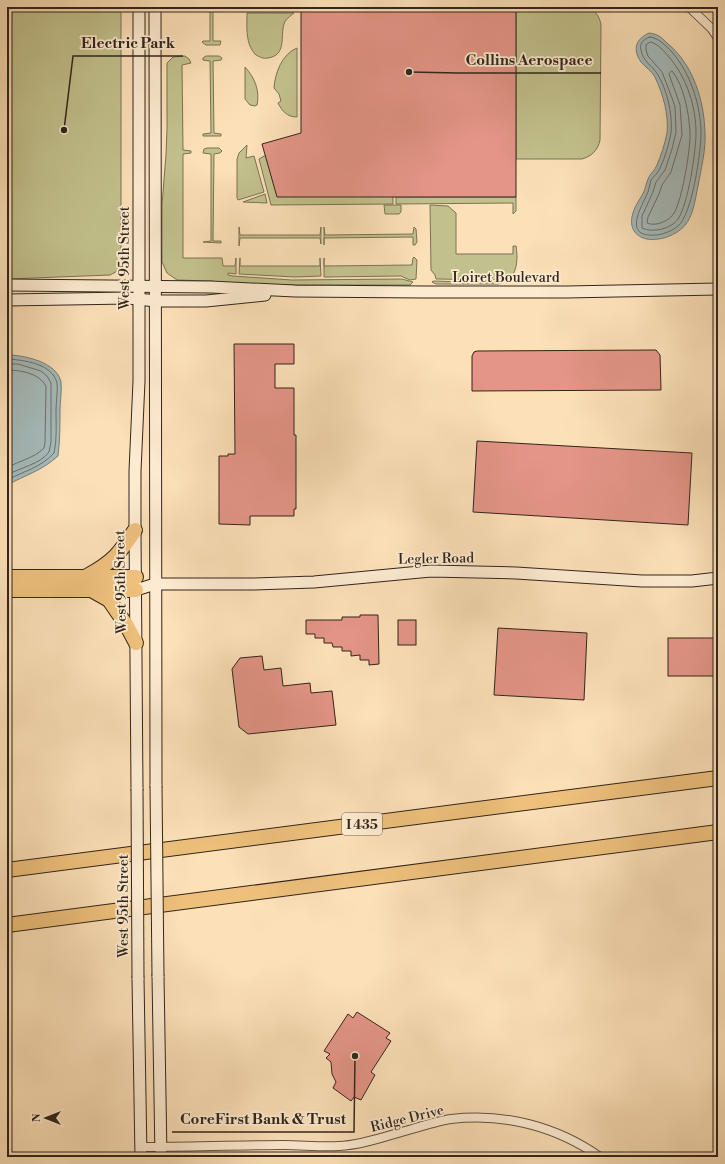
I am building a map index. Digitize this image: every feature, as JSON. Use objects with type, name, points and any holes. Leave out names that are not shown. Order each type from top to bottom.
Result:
[{"type":"highway","points":[[86,577],[115,558],[135,530]]},
{"type":"highway","points":[[7,577],[86,577],[136,584]]},
{"type":"highway","points":[[7,590],[93,590],[136,584]]},
{"type":"highway","points":[[93,590],[109,600],[127,626],[136,643]]},
{"type":"highway","name":"I 435","points":[[7,870],[718,778]]},
{"type":"highway","points":[[7,925],[718,832]]},
{"type":"highway","points":[[7,936],[38,921]]},
{"type":"main road","name":"West 95th Street","points":[[139,7],[139,381],[135,472],[135,530],[138,978],[141,1152]]},
{"type":"main road","points":[[155,7],[156,786],[161,1152]]},
{"type":"main road","name":"Loiret Boulevard","points":[[7,284],[237,288],[295,292],[533,292],[718,289]]},
{"type":"main road","name":"Loiret Boulevard","points":[[7,300],[128,298],[156,301],[206,301],[295,292]]},
{"type":"main road","name":"Legler Road","points":[[136,584],[314,582],[393,574],[454,571],[642,581],[692,581],[718,578]]},
{"type":"street","points":[[689,7],[711,28],[718,38]]},
{"type":"street","name":"Ridge Drive","points":[[141,1152],[285,1145],[340,1146],[364,1142],[449,1119],[474,1117],[504,1118],[527,1122],[574,1141],[600,1157]]},
{"type":"shaded area","points":[[7,7],[121,7],[121,254],[123,268],[110,275],[7,279]]},
{"type":"shaded area","points":[[210,7],[213,7],[213,41],[221,41],[220,45],[206,45],[202,42],[210,41]]},
{"type":"shaded area","points":[[516,7],[589,7],[595,12],[599,19],[601,24],[600,140],[596,150],[586,158],[516,159]]},
{"type":"shaded area","points":[[247,13],[294,13],[285,23],[282,45],[278,53],[274,56],[263,58],[256,55],[252,51],[247,35]]},
{"type":"shaded area","points":[[297,48],[297,117],[290,116],[283,111],[278,103],[281,101],[279,94],[274,88],[276,76],[283,59]]},
{"type":"shaded area","points":[[185,56],[191,63],[182,65],[183,150],[191,151],[191,153],[183,154],[183,258],[222,258],[223,266],[235,266],[236,258],[236,274],[228,273],[228,275],[233,276],[292,280],[402,279],[413,282],[410,285],[235,285],[212,281],[177,280],[167,273],[162,262],[162,205],[167,129],[167,63],[173,57]]},
{"type":"shaded area","points":[[206,56],[219,56],[222,58],[221,60],[213,61],[214,133],[221,134],[221,136],[203,136],[203,134],[211,133],[210,61],[203,60]]},
{"type":"shaded area","points":[[245,67],[252,76],[256,85],[258,100],[257,105],[255,106],[250,105],[245,99]]},
{"type":"shaded area","points":[[247,145],[246,158],[254,156],[264,192],[238,200],[237,159],[239,153]]},
{"type":"shaded area","points":[[219,148],[222,151],[214,154],[213,241],[221,241],[221,243],[203,242],[211,241],[211,154],[203,153],[204,149]]},
{"type":"shaded area","points":[[266,155],[393,197],[393,204],[271,205],[259,159]]},
{"type":"shaded area","points":[[265,194],[267,203],[243,202]]},
{"type":"shaded area","points":[[396,197],[516,197],[516,211],[513,214],[513,203],[396,204]]},
{"type":"shaded area","points":[[384,205],[401,205],[401,212],[399,214],[385,214]]},
{"type":"shaded area","points":[[430,205],[448,206],[456,213],[456,254],[513,254],[513,246],[516,246],[517,261],[512,275],[504,280],[436,279],[431,270]]},
{"type":"shaded area","points":[[239,227],[240,235],[320,235],[321,227],[321,244],[320,238],[240,238],[239,246]]},
{"type":"shaded area","points":[[324,227],[325,235],[413,234],[414,227],[416,229],[417,242],[413,245],[413,237],[324,238]]},
{"type":"shaded area","points":[[414,257],[417,260],[416,279],[410,280],[401,276],[324,277],[324,266],[412,265]]},
{"type":"shaded area","points":[[240,258],[240,266],[320,266],[320,258],[321,276],[295,277],[239,274]]},
{"type":"shaded area","points":[[432,282],[502,283],[436,284]]},
{"type":"water","points":[[649,33],[661,37],[684,61],[695,83],[704,120],[705,146],[696,198],[691,216],[680,230],[672,235],[660,239],[646,239],[641,237],[636,234],[632,225],[634,210],[644,192],[648,178],[657,165],[667,133],[666,112],[661,90],[654,75],[641,62],[636,49],[638,41]]},
{"type":"water","points":[[7,355],[31,358],[47,365],[58,375],[61,382],[61,389],[58,456],[39,469],[7,485]]},
{"type":"building","points":[[516,10],[516,197],[277,197],[262,144],[301,133],[301,11]]},
{"type":"building","points":[[234,344],[294,344],[294,364],[275,364],[275,388],[294,388],[294,435],[296,435],[296,509],[294,509],[294,516],[250,516],[250,525],[219,524],[219,456],[235,454]]},
{"type":"building","points":[[656,350],[660,355],[661,390],[472,391],[472,356],[474,352],[477,351]]},
{"type":"building","points":[[477,441],[692,453],[688,525],[473,512]]},
{"type":"building","points":[[360,615],[378,615],[379,664],[369,665],[369,660],[360,660],[360,655],[351,656],[351,651],[342,651],[342,647],[333,647],[332,643],[324,643],[324,638],[315,638],[315,634],[306,634],[306,620],[342,620],[342,617],[360,617]]},
{"type":"building","points":[[398,620],[416,620],[416,645],[398,645]]},
{"type":"building","points":[[498,628],[587,633],[584,700],[494,695]]},
{"type":"building","points":[[668,638],[716,638],[716,676],[668,676]]},
{"type":"building","points":[[262,656],[264,670],[281,668],[283,686],[310,683],[311,693],[332,691],[336,725],[248,734],[239,727],[232,669],[240,658]]},
{"type":"building","points":[[357,1012],[390,1033],[386,1038],[391,1041],[371,1072],[375,1075],[361,1100],[354,1097],[351,1101],[333,1088],[336,1082],[332,1074],[331,1062],[326,1058],[330,1054],[324,1051],[348,1014],[353,1018]]},
{"type":"place","name":"Collins Aerospace","points":[[409,72]]},
{"type":"place","name":"Electric Park","points":[[64,130]]},
{"type":"place","name":"CoreFirst Bank & Trust","points":[[355,1056]]}]
